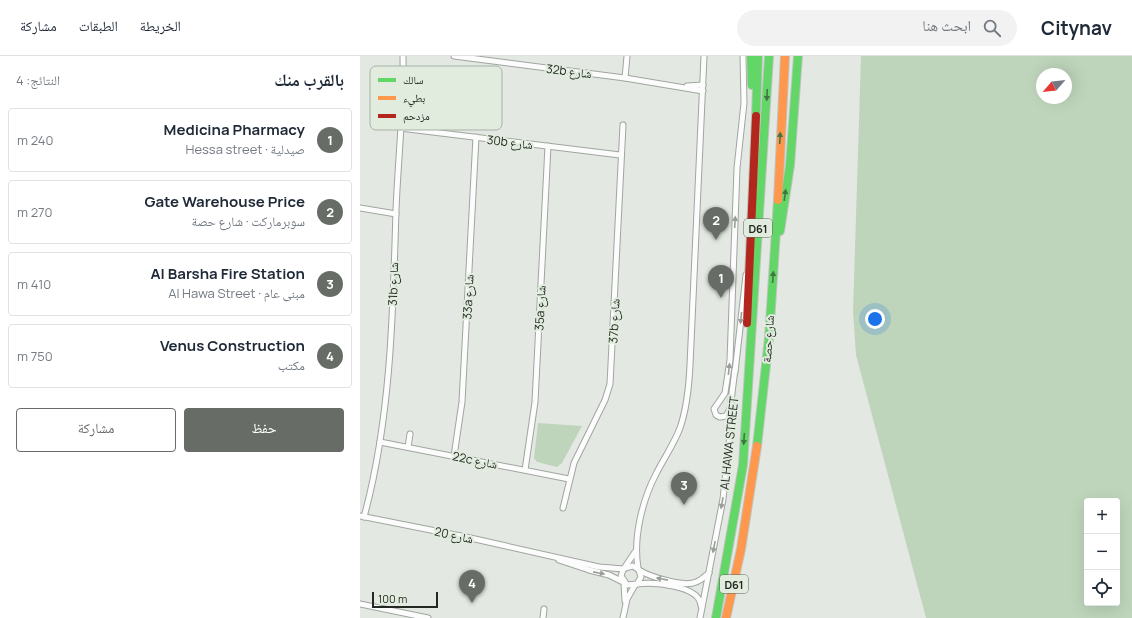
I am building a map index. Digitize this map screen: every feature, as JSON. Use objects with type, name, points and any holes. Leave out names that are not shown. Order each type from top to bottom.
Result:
[{"type":"main road","points":[[751,56],[755,114]]},
{"type":"main road","name":"D61","points":[[755,114],[758,56]]},
{"type":"main road","name":"شارع حصة","points":[[716,618],[741,478],[769,56]]},
{"type":"main road","name":"شارع حصة","points":[[726,618],[746,525],[761,424],[774,261],[785,56]]},
{"type":"main road","points":[[774,261],[790,165],[798,56]]},
{"type":"main road","name":"شارع حصة","points":[[747,400],[745,374],[755,114]]},
{"type":"street","name":"31b شارع","points":[[403,56],[404,66]]},
{"type":"street","name":"31b شارع","points":[[405,66],[407,56]]},
{"type":"street","name":"32b شارع","points":[[454,56],[703,88]]},
{"type":"street","points":[[626,56],[626,78]]},
{"type":"street","points":[[625,604],[641,576],[636,549],[641,517],[648,493],[677,434],[687,398],[690,365],[704,56]]},
{"type":"street","points":[[735,369],[730,409],[726,416],[720,417],[715,413],[714,409],[726,393],[730,349],[738,159],[744,116],[743,56]]},
{"type":"street","name":"37b شارع","points":[[563,508],[569,479],[577,455],[605,400],[610,384],[620,156],[623,126]]},
{"type":"street","name":"31b شارع","points":[[364,517],[380,442],[390,337],[400,130]]},
{"type":"street","name":"30b شارع","points":[[417,130],[620,156]]},
{"type":"street","name":"33a شارع","points":[[454,456],[462,402],[476,137]]},
{"type":"street","name":"35a شارع","points":[[525,470],[535,402],[548,146]]},
{"type":"street","points":[[360,208],[396,212]]},
{"type":"street","name":"AL HAWA STREET","points":[[701,617],[723,499],[732,422],[735,369],[744,288],[746,276],[750,266]]},
{"type":"street","points":[[408,448],[410,434]]},
{"type":"street","name":"22c شارع","points":[[380,442],[569,479]]},
{"type":"street","name":"شارع 20","points":[[364,517],[466,537],[600,567],[625,568]]},
{"type":"street","points":[[623,618],[625,604],[624,582],[621,574],[636,549]]},
{"type":"street","name":"شارع 20","points":[[548,556],[584,569],[609,575],[624,582]]},
{"type":"street","points":[[625,568],[630,566],[639,569],[652,577],[688,584],[700,580],[709,572]]},
{"type":"street","points":[[624,582],[629,585],[650,583],[688,590],[699,599],[701,603],[701,617]]},
{"type":"street","points":[[360,604],[428,618]]},
{"type":"street","points":[[543,618],[544,610]]},
{"type":"green space","points":[[861,56],[1132,56],[1132,618],[926,618],[856,355],[853,312]]},
{"type":"green space","points":[[538,423],[582,426],[562,463],[557,467],[537,462],[534,458]]},
{"type":"traffic: fast","points":[[751,56],[752,85]]},
{"type":"traffic: fast","points":[[756,116],[758,56]]},
{"type":"traffic: fast","points":[[716,618],[743,465],[769,56]]},
{"type":"traffic: fast","points":[[780,231],[790,165],[798,56]]},
{"type":"traffic: fast","points":[[757,446],[769,338],[778,200]]},
{"type":"traffic: slow","points":[[778,200],[785,56]]},
{"type":"traffic: slow","points":[[726,618],[741,549],[757,446]]},
{"type":"traffic: jam","points":[[747,323],[756,116]]},
{"type":"place","name":"Gate Warehouse Price","points":[[716,240]]},
{"type":"place","name":"Medicina Pharmacy","points":[[721,298]]},
{"type":"place","name":"Al Barsha Fire Station","points":[[684,505]]},
{"type":"place","name":"Venus Construction","points":[[472,603]]}]
